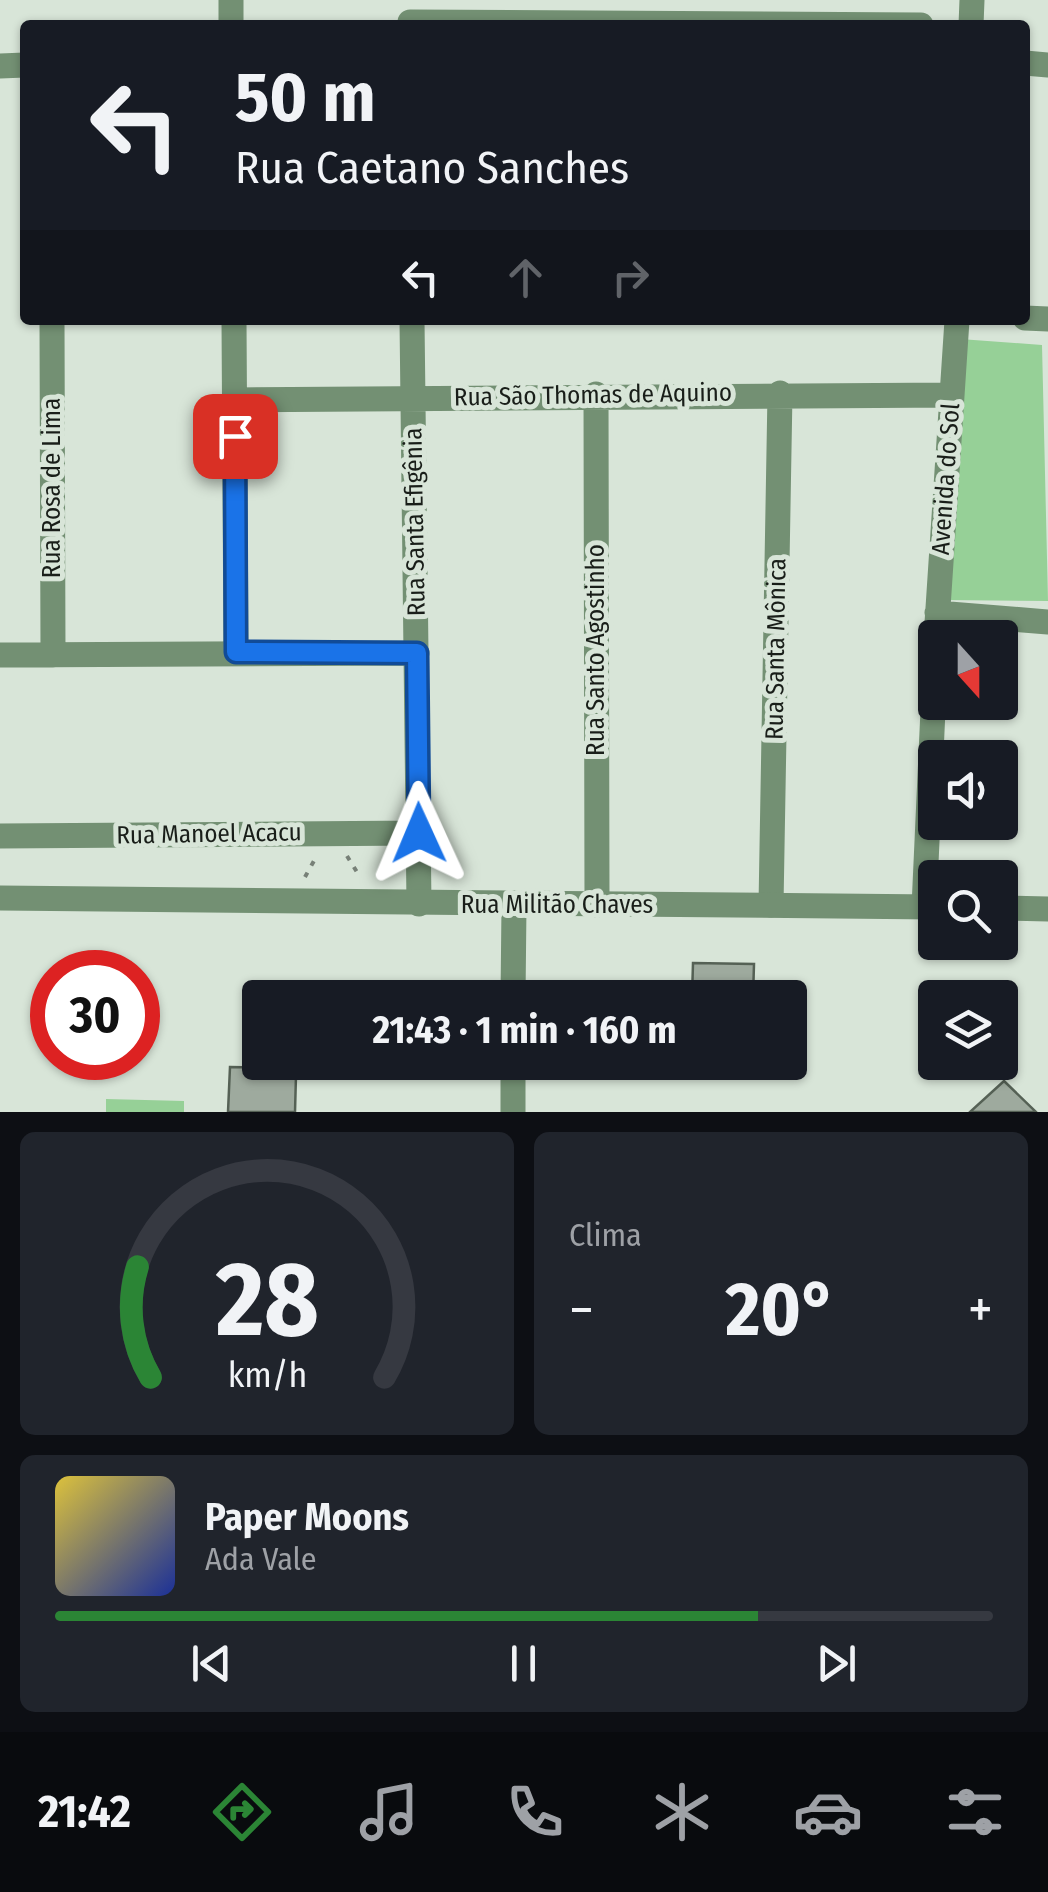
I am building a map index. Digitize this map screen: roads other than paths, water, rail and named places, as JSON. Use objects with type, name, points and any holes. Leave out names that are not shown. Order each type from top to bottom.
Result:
[{"type":"street","points":[[410,16],[637,20]]},
{"type":"street","name":"Rua Rosa de Lima","points":[[52,325],[52,655]]},
{"type":"street","points":[[234,325],[236,652]]},
{"type":"street","name":"Rua Santa Efigênia","points":[[412,325],[419,904]]},
{"type":"street","name":"Avenida do Sol","points":[[937,620],[957,325]]},
{"type":"street","name":"Rua Santa Mônica","points":[[772,905],[780,393]]},
{"type":"street","name":"Rua Santo Agostinho","points":[[596,394],[596,905]]},
{"type":"street","name":"Rua São Thomas de Aquino","points":[[234,400],[952,394]]},
{"type":"street","points":[[1018,623],[1048,622]]},
{"type":"street","points":[[0,655],[417,653]]},
{"type":"street","points":[[930,860],[934,720]]},
{"type":"street","name":"Rua Manoel Acacu","points":[[0,836],[419,833]]},
{"type":"street","name":"Rua Militão Chaves","points":[[0,898],[514,906],[918,907]]},
{"type":"street","points":[[513,980],[514,906]]},
{"type":"street","points":[[1018,908],[1048,908]]},
{"type":"street","points":[[513,1080],[513,1112]]}]
